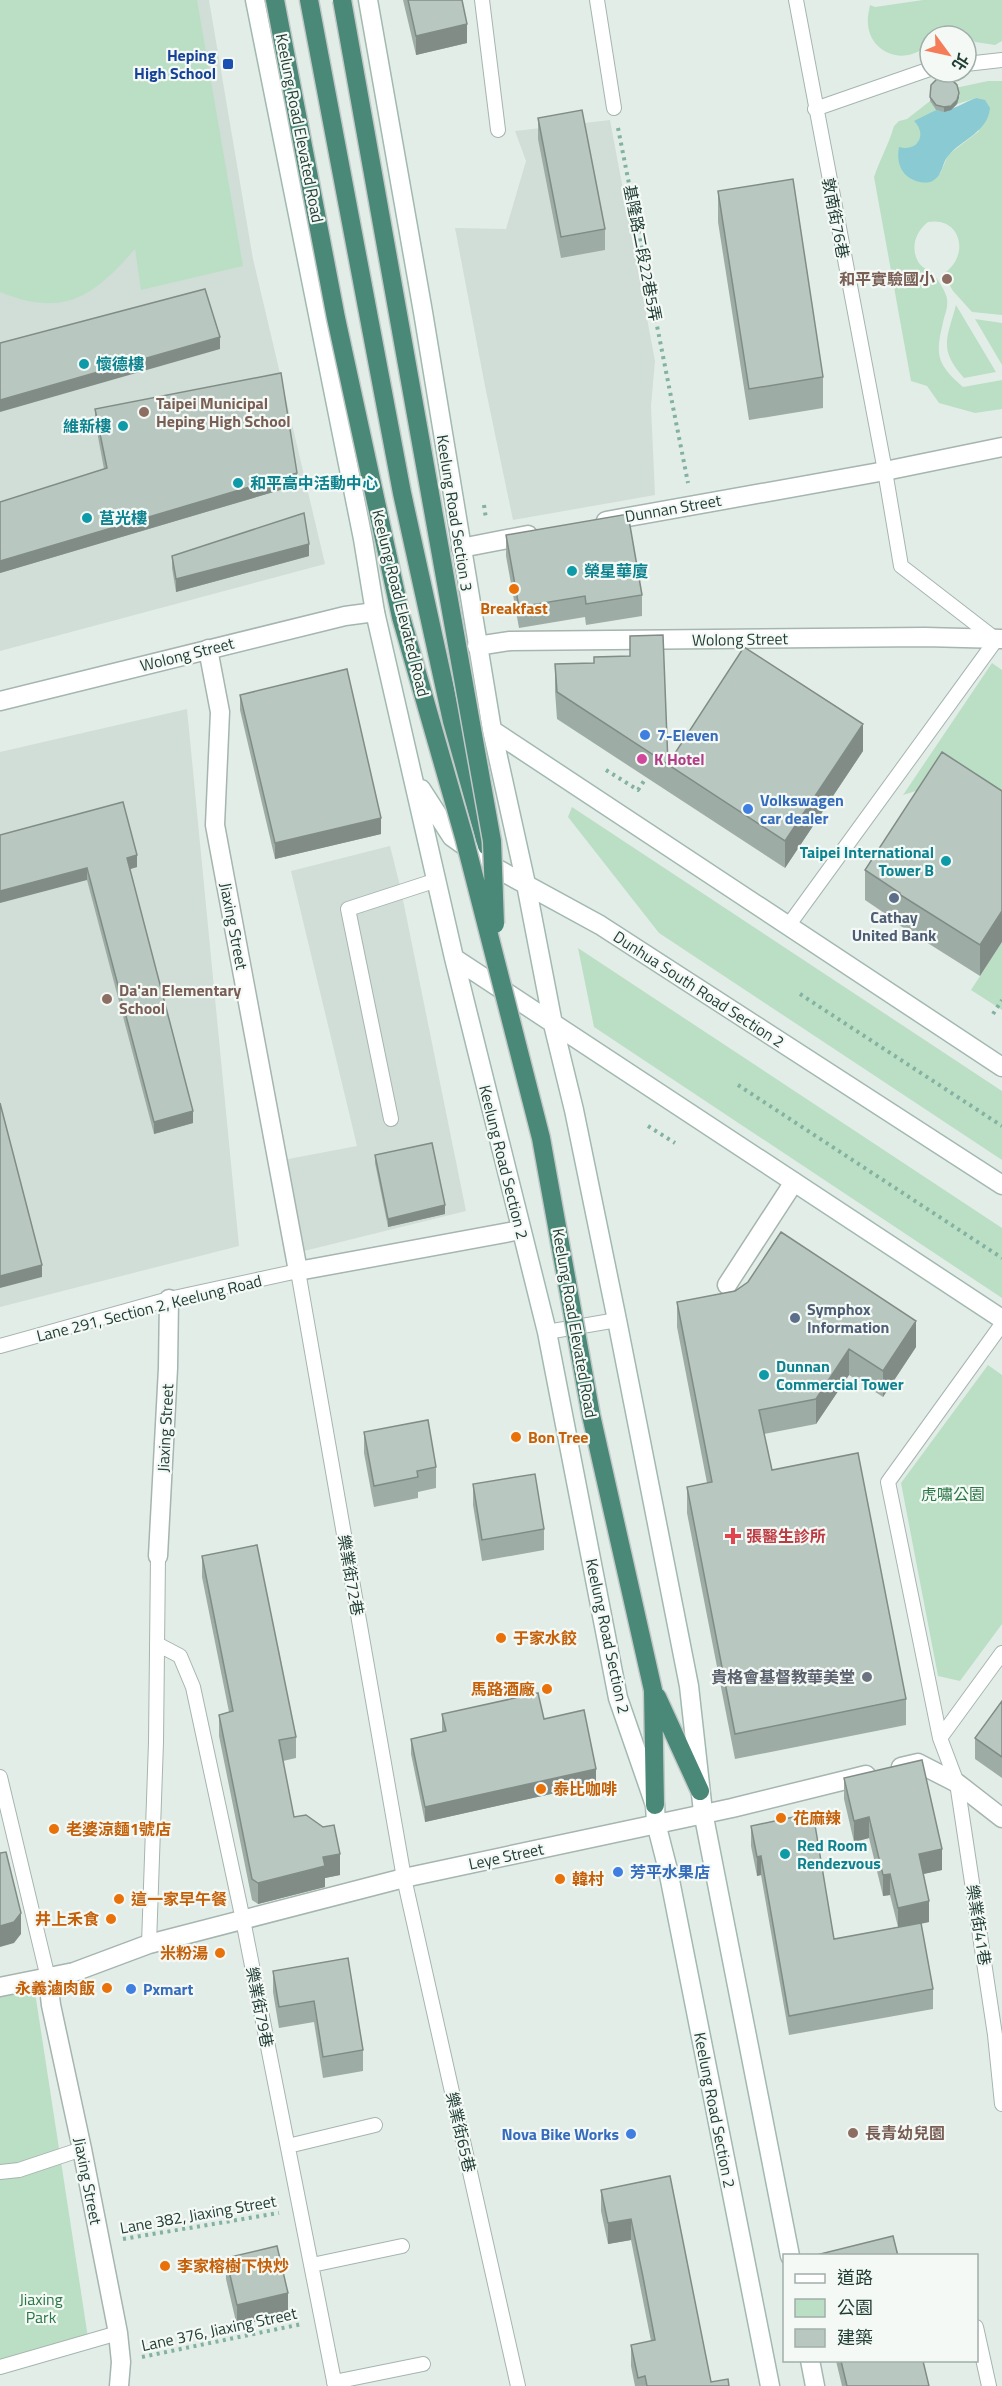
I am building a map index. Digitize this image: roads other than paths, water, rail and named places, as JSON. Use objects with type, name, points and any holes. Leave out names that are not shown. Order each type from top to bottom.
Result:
[{"type":"highway","name":"Keelung Road Elevated Road","points":[[275,0],[336,318],[401,617],[496,955],[541,1138],[591,1415],[653,1690],[655,1814]]},
{"type":"highway","points":[[309,0],[402,494],[452,721],[484,839],[494,867]]},
{"type":"highway","name":"Keelung Road Elevated Road","points":[[342,0],[492,841],[496,955]]},
{"type":"highway","name":"Keelung Road Elevated Road","points":[[653,1690],[700,1791]]},
{"type":"main road","points":[[255,0],[363,538],[375,612],[454,958],[1002,1319]]},
{"type":"main road","name":"Keelung Road Section 3","points":[[368,0],[423,312],[492,730],[526,884],[553,1024]]},
{"type":"main road","name":"Dunnan Street","points":[[593,523],[885,471],[1002,447]]},
{"type":"main road","points":[[461,548],[549,531]]},
{"type":"main road","name":"Wolong Street","points":[[0,701],[345,616],[375,612]]},
{"type":"main road","name":"Wolong Street","points":[[477,646],[521,640],[925,637],[1000,641]]},
{"type":"main road","name":"Jiaxing Street","points":[[208,649],[220,712],[215,825],[298,1271]]},
{"type":"main road","points":[[492,730],[1002,1067]]},
{"type":"main road","name":"Dunhua South Road Section 2","points":[[413,778],[452,837],[494,867],[600,925],[1002,1185]]},
{"type":"main road","name":"Keelung Road Section 2","points":[[454,958],[547,1332],[618,1698],[655,1814],[770,2386]]},
{"type":"main road","points":[[553,1024],[574,1110],[689,1686],[700,1791],[790,2254]]},
{"type":"main road","points":[[727,1285],[794,1182]]},
{"type":"main road","points":[[298,1271],[521,1230]]},
{"type":"main road","name":"Jiaxing Street","points":[[158,1556],[168,1368],[169,1299]]},
{"type":"main road","name":"Leye Street","points":[[0,1987],[88,1968],[149,1944],[655,1814],[704,1812],[732,1808],[918,1763],[957,1783],[1002,1818]]},
{"type":"main road","name":"Jiaxing Street","points":[[48,1978],[51,2005],[118,2333],[121,2362],[119,2386]]},
{"type":"main road","points":[[810,2362],[815,2386]]},
{"type":"lane","points":[[482,0],[498,130]]},
{"type":"lane","points":[[597,0],[614,108]]},
{"type":"lane","name":"敦南街76巷","points":[[796,0],[901,566],[1000,641]]},
{"type":"lane","points":[[978,63],[1002,60]]},
{"type":"lane","points":[[815,110],[918,73]]},
{"type":"lane","points":[[788,926],[1000,641]]},
{"type":"lane","points":[[391,1119],[348,909],[437,880]]},
{"type":"lane","name":"Lane 291, Section 2, Keelung Road","points":[[0,1346],[169,1299],[298,1271]]},
{"type":"lane","name":"樂業街72巷","points":[[298,1271],[404,1878]]},
{"type":"lane","points":[[547,1332],[617,1320]]},
{"type":"lane","name":"樂業街41巷","points":[[1002,1324],[888,1482],[940,1738],[957,1783],[995,2035],[1002,2104]]},
{"type":"lane","points":[[149,1944],[158,1556]]},
{"type":"lane","name":"樂業街79巷","points":[[157,1644],[180,1656],[193,1687],[243,1920],[335,2384]]},
{"type":"lane","points":[[940,1738],[1002,1653]]},
{"type":"lane","points":[[0,1777],[48,1978]]},
{"type":"lane","name":"樂業街65巷","points":[[404,1878],[518,2386]]},
{"type":"lane","points":[[288,2146],[375,2126]]},
{"type":"lane","points":[[0,2172],[19,2170],[82,2149]]},
{"type":"lane","points":[[312,2265],[402,2246]]},
{"type":"lane","points":[[0,2367],[118,2333]]},
{"type":"lane","points":[[978,2337],[988,2386]]},
{"type":"lane","points":[[335,2384],[423,2364]]},
{"type":"water","points":[[976,98],[985,100],[990,108],[985,123],[948,156],[937,178],[931,182],[922,182],[905,174],[898,159],[899,147],[911,147],[918,141],[920,132],[914,121],[936,110],[951,109]]},
{"type":"place","name":"Heping High School","points":[[228,64]]},
{"type":"place","name":"和平實驗國小","points":[[947,279]]},
{"type":"place","name":"懷德樓","points":[[84,364]]},
{"type":"place","name":"Taipei Municipal Heping High School","points":[[144,412]]},
{"type":"place","name":"維新樓","points":[[123,426]]},
{"type":"place","name":"和平高中活動中心","points":[[238,483]]},
{"type":"place","name":"莒光樓","points":[[87,518]]},
{"type":"place","name":"榮星華廈","points":[[572,571]]},
{"type":"place","name":"Breakfast","points":[[514,589]]},
{"type":"place","name":"7-Eleven","points":[[645,735]]},
{"type":"place","name":"K Hotel","points":[[642,759]]},
{"type":"place","name":"Volkswagen car dealer","points":[[748,809]]},
{"type":"place","name":"Taipei International Tower B","points":[[946,861]]},
{"type":"place","name":"Cathay United Bank","points":[[894,898]]},
{"type":"place","name":"Da'an Elementary School","points":[[107,999]]},
{"type":"place","name":"Symphox Information","points":[[795,1318]]},
{"type":"place","name":"Dunnan Commercial Tower","points":[[764,1375]]},
{"type":"place","name":"Bon Tree","points":[[516,1437]]},
{"type":"place","name":"張醫生診所","points":[[733,1536]]},
{"type":"place","name":"于家水餃","points":[[501,1638]]},
{"type":"place","name":"貴格會基督教華美堂","points":[[867,1677]]},
{"type":"place","name":"馬路酒廠","points":[[547,1689]]},
{"type":"place","name":"泰比咖啡","points":[[541,1789]]},
{"type":"place","name":"花麻辣","points":[[781,1818]]},
{"type":"place","name":"老婆涼麵1號店","points":[[54,1829]]},
{"type":"place","name":"Red Room Rendezvous","points":[[785,1854]]},
{"type":"place","name":"芳平水果店","points":[[618,1872]]},
{"type":"place","name":"韓村","points":[[560,1879]]},
{"type":"place","name":"這一家早午餐","points":[[119,1899]]},
{"type":"place","name":"井上禾食","points":[[111,1919]]},
{"type":"place","name":"米粉湯","points":[[220,1953]]},
{"type":"place","name":"永義滷肉飯","points":[[107,1988]]},
{"type":"place","name":"Pxmart","points":[[131,1989]]},
{"type":"place","name":"長青幼兒園","points":[[853,2133]]},
{"type":"place","name":"Nova Bike Works","points":[[631,2134]]},
{"type":"place","name":"李家榕樹下快炒","points":[[165,2266]]},
{"type":"park label","name":"虎嘯公園","points":[[953,1494]]},
{"type":"park label","name":"Jiaxing Park","points":[[41,2308]]}]
